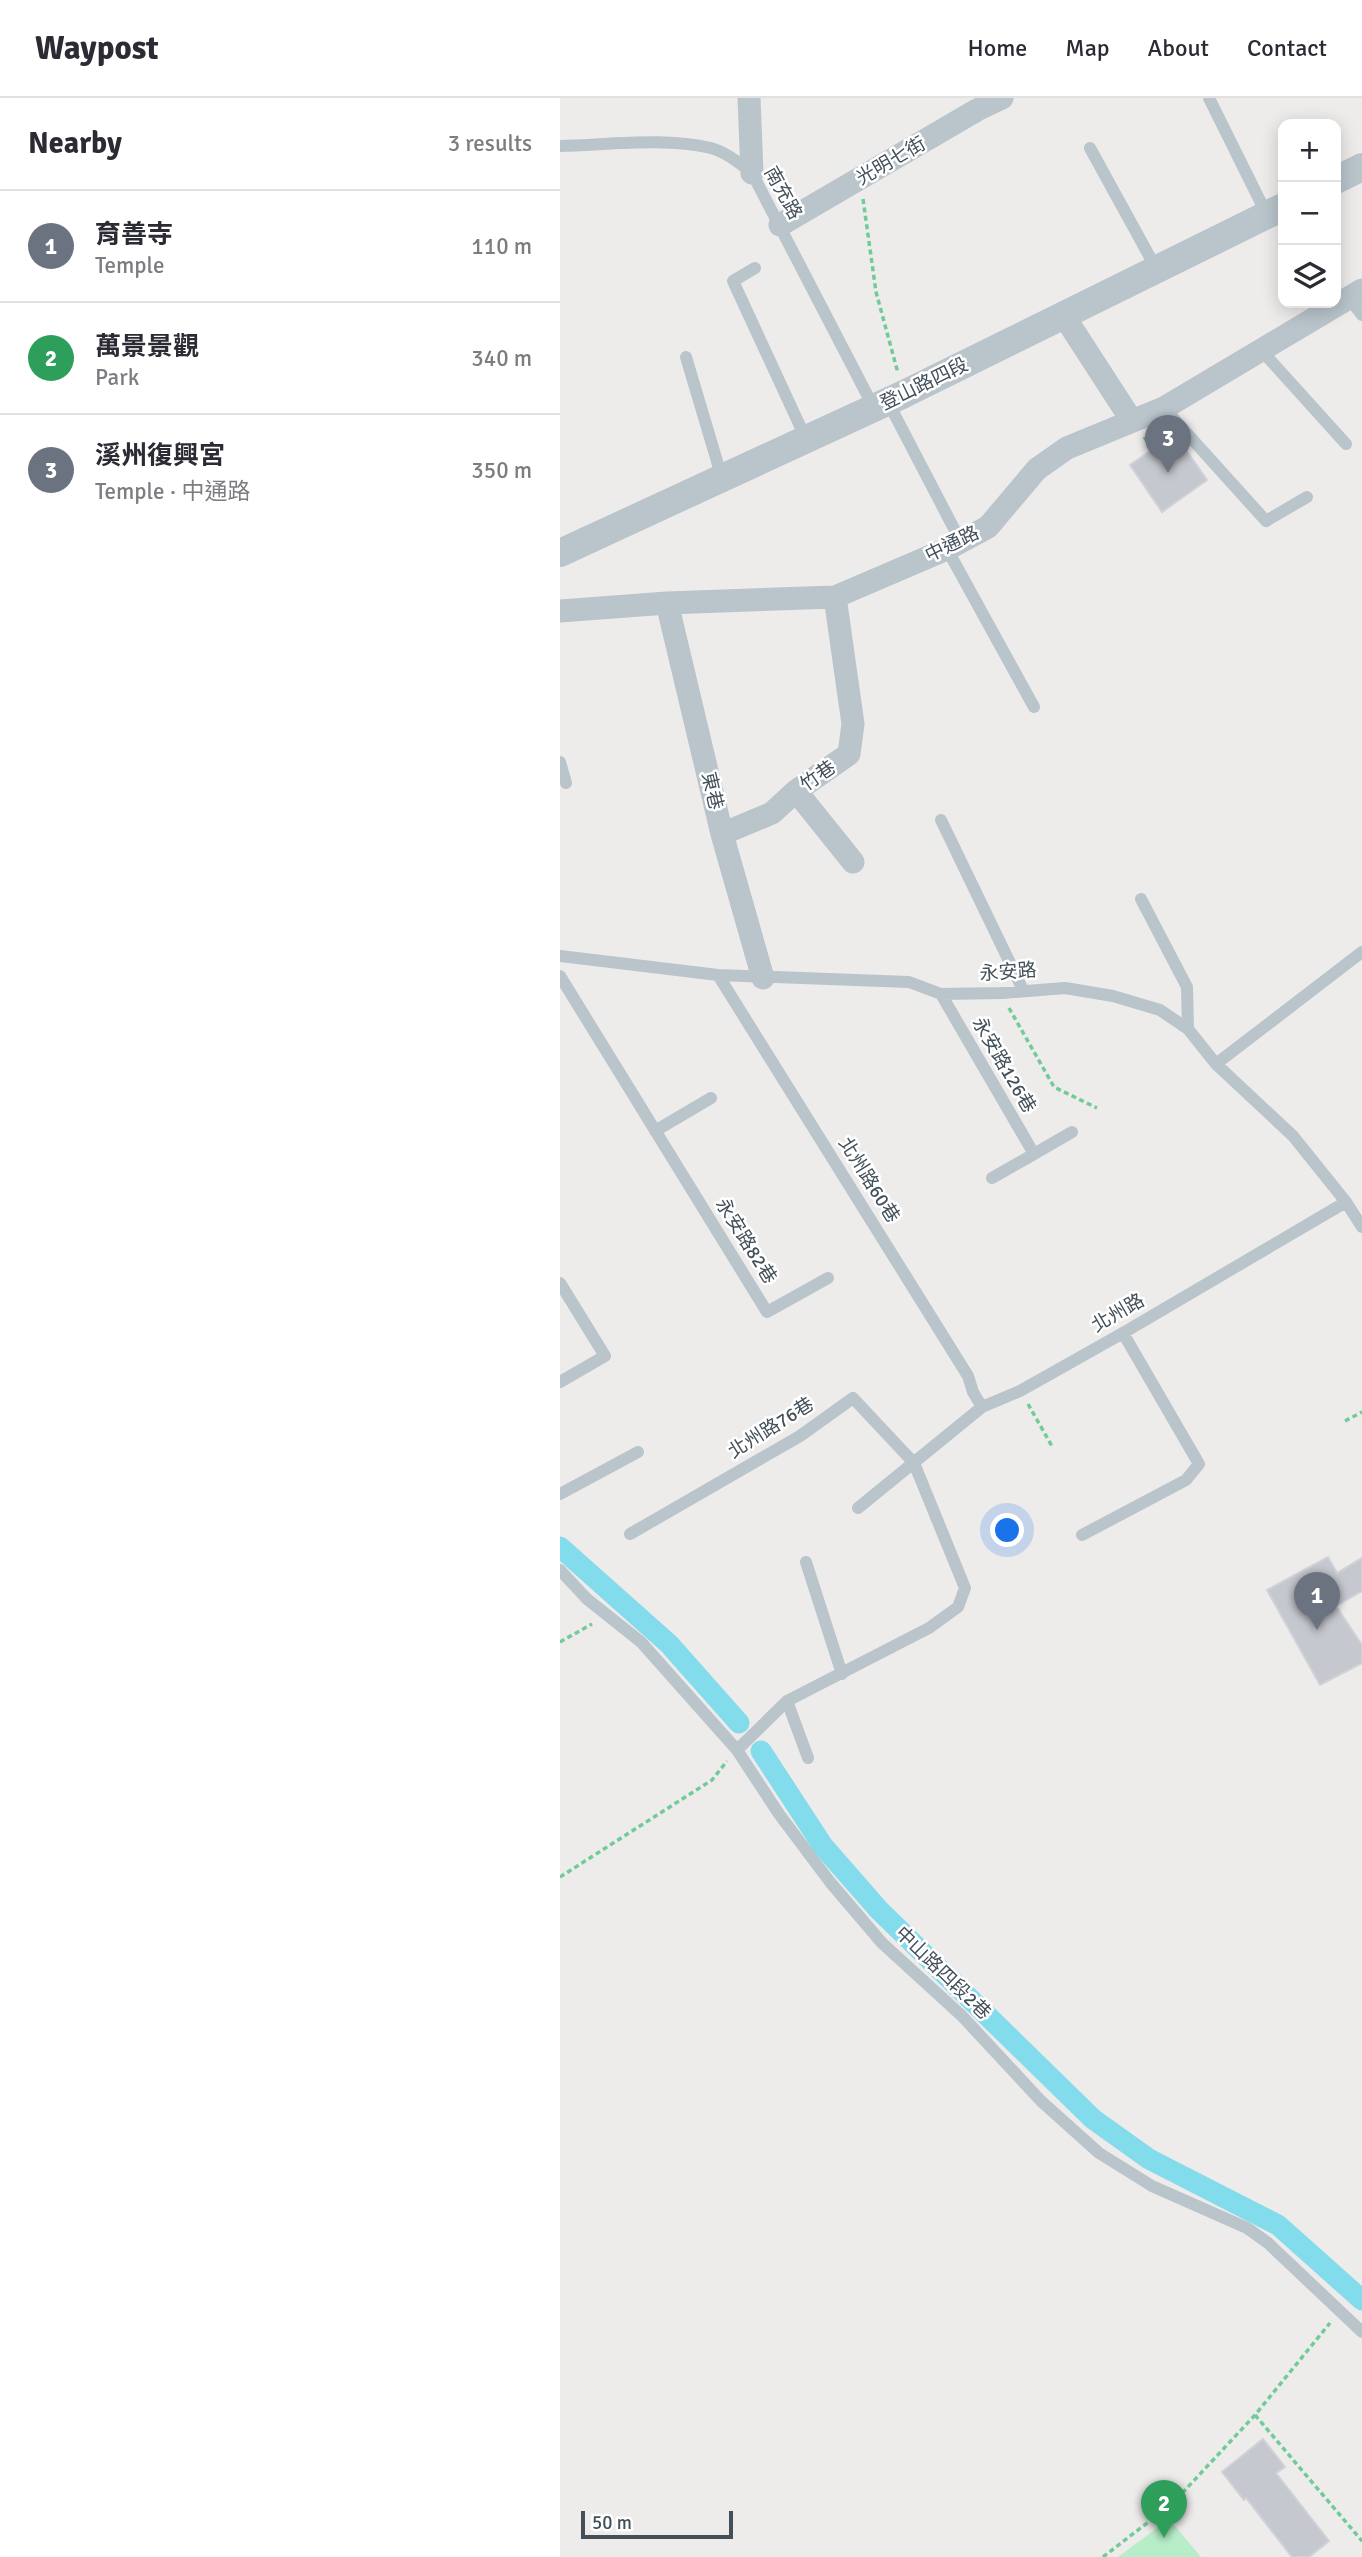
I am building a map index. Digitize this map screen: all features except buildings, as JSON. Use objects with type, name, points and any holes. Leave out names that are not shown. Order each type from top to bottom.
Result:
[{"type":"street","points":[[749,98],[752,173]]},
{"type":"street","name":"光明七街","points":[[780,225],[1002,98]]},
{"type":"street","points":[[1341,178],[1362,167]]},
{"type":"street","name":"登山路四段","points":[[560,552],[889,401],[1275,211]]},
{"type":"street","name":"中通路","points":[[560,611],[667,603],[835,597],[954,546],[988,527],[1038,468],[1067,448],[1138,429],[1164,408],[1262,351],[1358,301]]},
{"type":"street","points":[[1064,316],[1138,429]]},
{"type":"street","name":"竹巷","points":[[722,834],[772,813],[796,791],[849,754],[853,724],[835,597]]},
{"type":"street","name":"東巷","points":[[667,603],[722,834],[763,978]]},
{"type":"street","points":[[796,791],[853,862]]},
{"type":"lane","points":[[1209,98],[1275,211]]},
{"type":"lane","name":"南充路","points":[[560,146],[678,143],[713,149],[740,162],[752,173],[780,225],[889,401],[954,546],[1034,707]]},
{"type":"lane","points":[[1090,148],[1157,270]]},
{"type":"lane","points":[[755,268],[733,281],[806,439]]},
{"type":"lane","points":[[1262,351],[1346,444]]},
{"type":"lane","points":[[686,357],[722,478]]},
{"type":"lane","points":[[1164,408],[1266,522],[1307,497]]},
{"type":"lane","points":[[560,761],[566,783]]},
{"type":"lane","points":[[941,820],[1023,990]]},
{"type":"lane","points":[[1141,899],[1187,987],[1188,1029]]},
{"type":"lane","points":[[1216,1064],[1362,953]]},
{"type":"lane","name":"永安路","points":[[560,956],[718,975],[909,982],[941,994],[1065,988],[1113,996],[1160,1010],[1188,1029],[1216,1064],[1293,1136],[1346,1202],[1362,1227]]},
{"type":"lane","name":"北州路60巷","points":[[718,975],[968,1376],[982,1407]]},
{"type":"lane","name":"永安路82巷","points":[[560,976],[767,1312],[828,1278]]},
{"type":"lane","name":"永安路126巷","points":[[941,994],[1034,1154]]},
{"type":"lane","points":[[655,1131],[711,1098]]},
{"type":"lane","points":[[992,1178],[1072,1132]]},
{"type":"lane","name":"北州路","points":[[858,1508],[982,1407],[1020,1391],[1123,1333],[1346,1202]]},
{"type":"lane","points":[[560,1283],[605,1356],[560,1381]]},
{"type":"lane","points":[[1082,1535],[1186,1480],[1199,1464],[1123,1333]]},
{"type":"lane","name":"北州路76巷","points":[[630,1534],[800,1436],[853,1398],[914,1463]]},
{"type":"lane","points":[[560,1494],[638,1452]]},
{"type":"lane","points":[[737,1750],[787,1701],[929,1628],[958,1607],[965,1588],[914,1463]]},
{"type":"lane","points":[[806,1562],[842,1674]]},
{"type":"lane","name":"中山路四段2巷","points":[[560,1570],[587,1599],[641,1642],[737,1750],[830,1882],[882,1943],[962,2016],[1041,2101],[1099,2153],[1152,2186],[1247,2228],[1268,2243],[1362,2332]]},
{"type":"lane","points":[[787,1701],[808,1758]]},
{"type":"path","points":[[861,179],[889,401]]},
{"type":"path","points":[[1138,429],[1153,449]]},
{"type":"path","points":[[1002,993],[1054,1087],[1097,1108]]},
{"type":"path","points":[[1020,1391],[1053,1448]]},
{"type":"path","points":[[1345,1421],[1362,1412]]},
{"type":"path","points":[[560,1643],[609,1615]]},
{"type":"path","points":[[560,1877],[712,1780],[737,1750]]},
{"type":"path","points":[[1103,2557],[1172,2503],[1255,2416],[1340,2310]]},
{"type":"path","points":[[1255,2416],[1362,2541]]},
{"type":"green space","points":[[1169,2519],[1201,2557],[1118,2557]]},
{"type":"waterway","points":[[560,1547],[669,1644],[739,1723]]},
{"type":"waterway","points":[[761,1751],[823,1846],[879,1910],[1093,2119],[1149,2159],[1278,2225],[1362,2300]]},
{"type":"place","name":"溪州復興宮","points":[[1168,473]]},
{"type":"place","name":"育善寺","points":[[1317,1630]]},
{"type":"place","name":"萬景景觀","points":[[1164,2538]]}]
